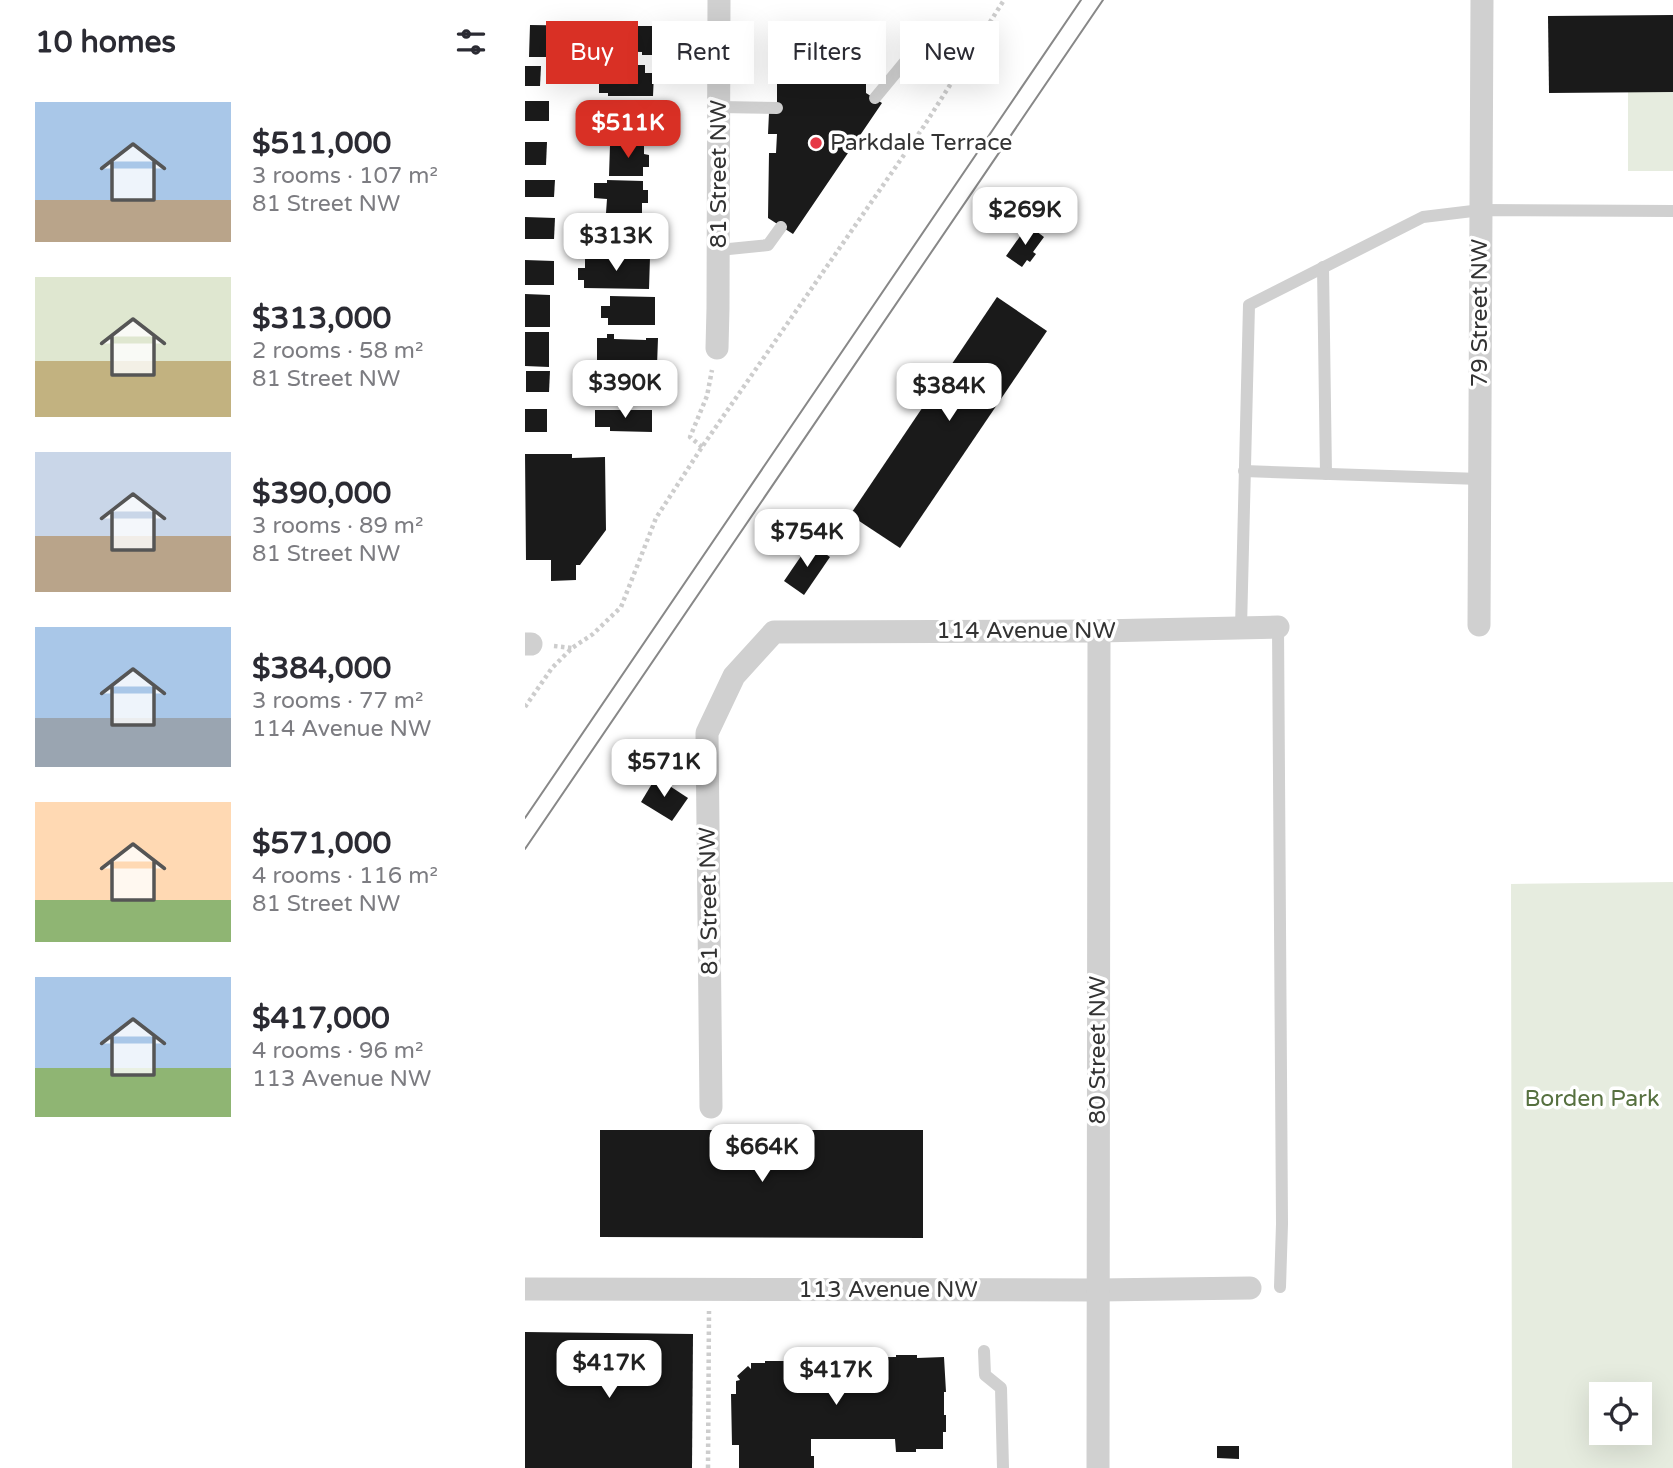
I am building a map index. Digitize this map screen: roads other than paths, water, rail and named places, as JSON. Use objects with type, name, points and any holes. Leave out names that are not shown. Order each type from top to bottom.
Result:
[{"type":"street","name":"81 Street NW","points":[[717,348],[719,0]]},
{"type":"street","name":"79 Street NW","points":[[1479,625],[1482,0]]},
{"type":"street","name":"114 Avenue NW","points":[[774,632],[1099,631],[1278,627]]},
{"type":"street","name":"80 Street NW","points":[[1098,1468],[1099,631]]},
{"type":"street","name":"81 Street NW","points":[[711,1107],[708,733],[734,676],[774,632]]},
{"type":"street","name":"113 Avenue NW","points":[[525,1289],[1250,1288]]},
{"type":"lane","points":[[875,99],[900,68]]},
{"type":"lane","points":[[719,107],[777,108]]},
{"type":"lane","points":[[1241,628],[1248,305],[1423,217],[1481,210],[1673,211]]},
{"type":"lane","points":[[719,250],[768,244],[781,227]]},
{"type":"lane","points":[[1323,267],[1326,474]]},
{"type":"lane","points":[[1244,471],[1480,480]]},
{"type":"lane","points":[[1278,627],[1282,1210],[1280,1287]]},
{"type":"lane","points":[[984,1351],[985,1375],[1001,1388],[1003,1468]]},
{"type":"tram line","points":[[525,818],[1081,0]]},
{"type":"tram line","points":[[525,849],[1103,0]]},
{"type":"place","name":"Parkdale Terrace","points":[[816,143]]},
{"type":"park label","name":"Borden Park","points":[[1592,1099]]}]
